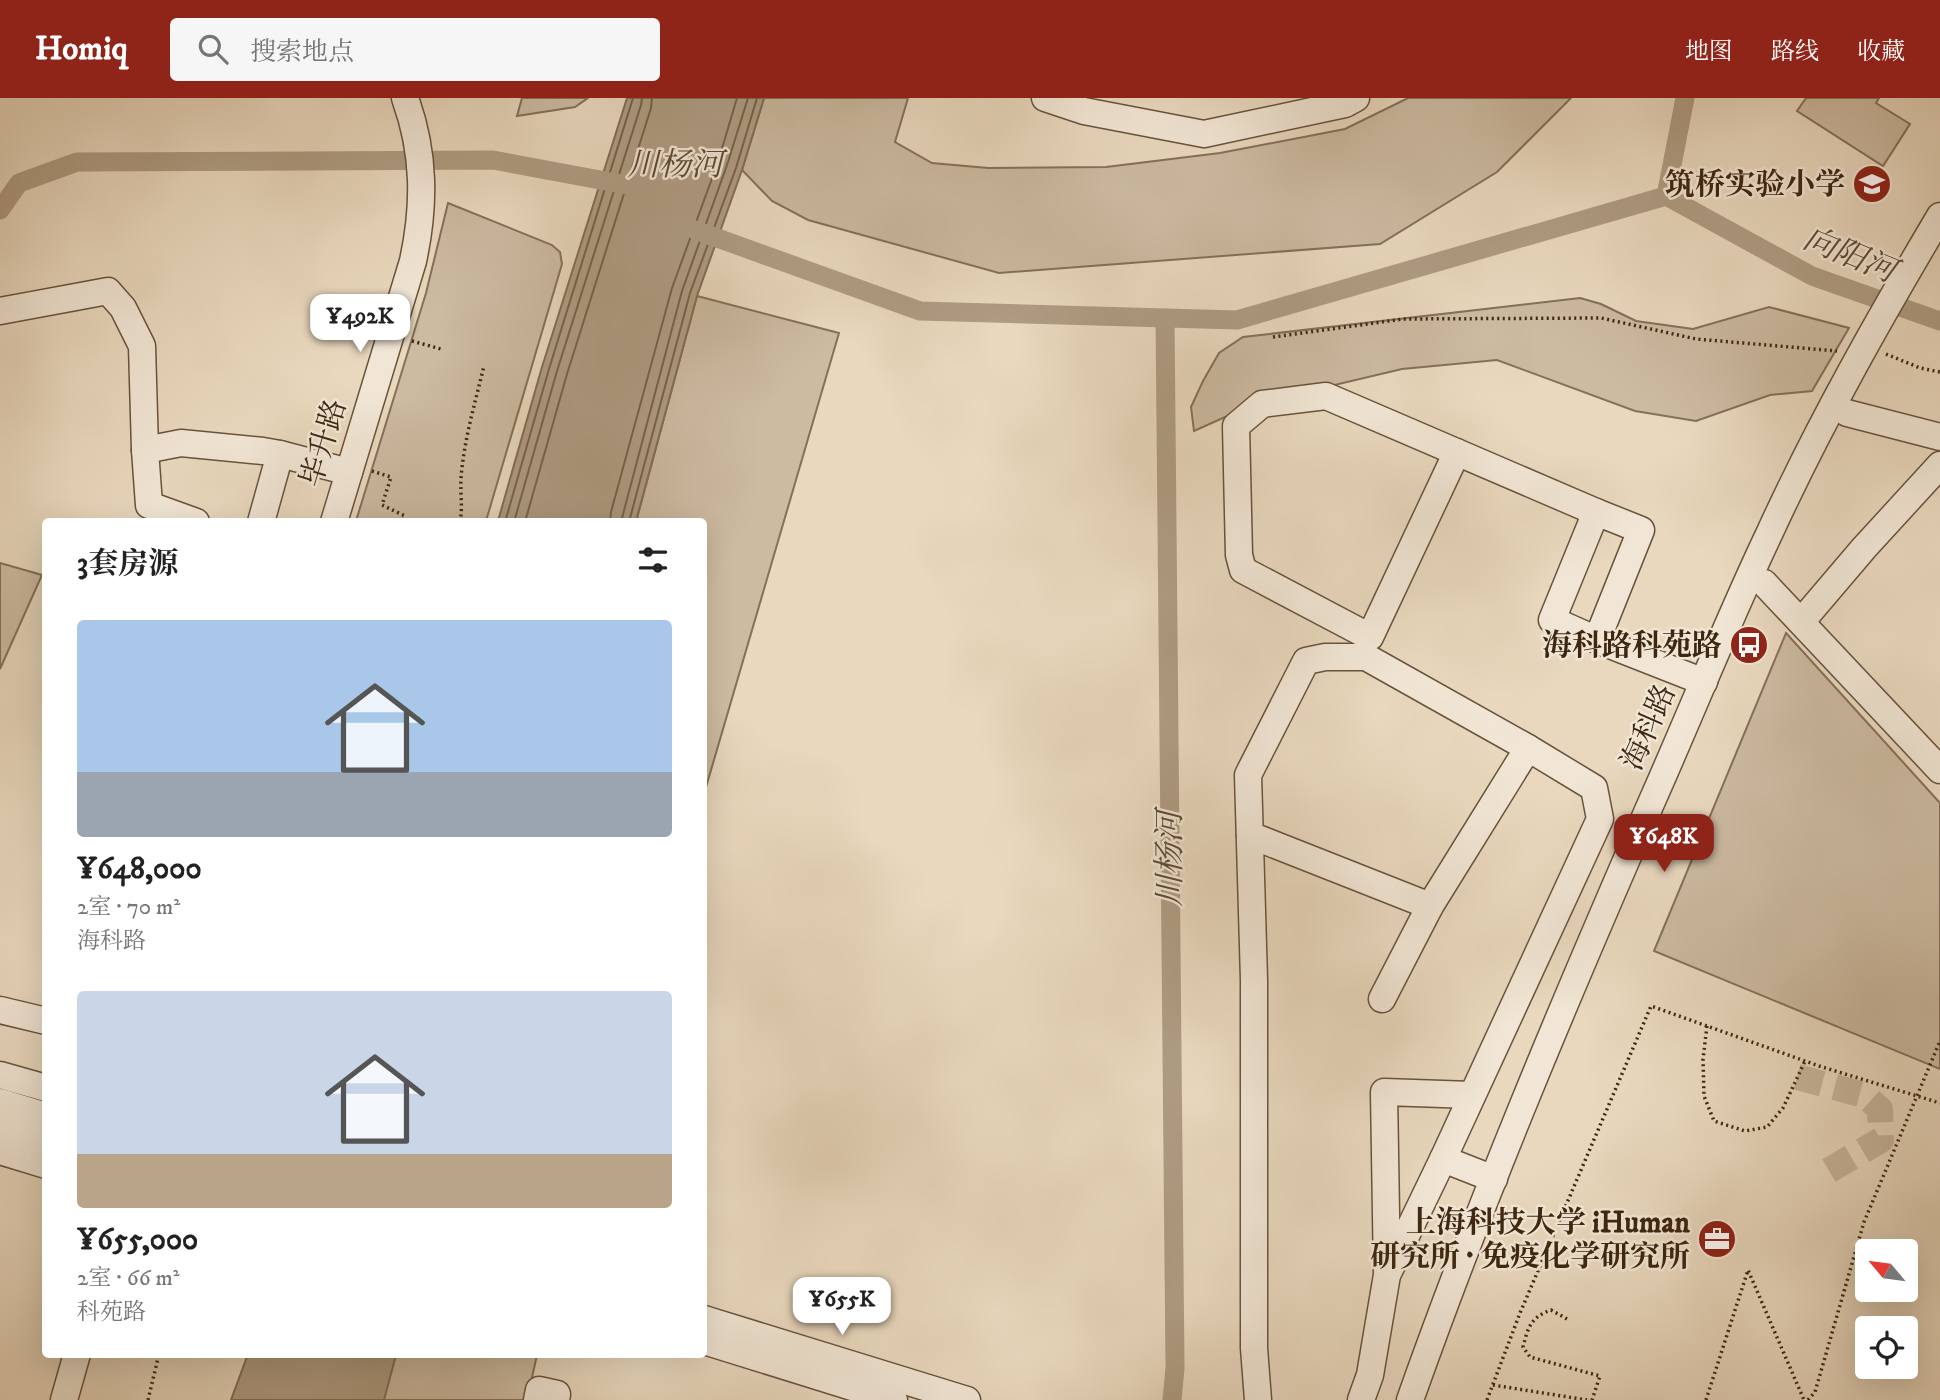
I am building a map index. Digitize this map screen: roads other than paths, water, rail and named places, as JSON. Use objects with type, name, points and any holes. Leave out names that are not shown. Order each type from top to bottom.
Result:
[{"type":"street","points":[[1045,98],[1084,111],[1205,134],[1345,104],[1356,98]]},
{"type":"street","name":"毕升路","points":[[336,518],[360,471],[421,227],[419,153],[407,106]]},
{"type":"street","name":"海科路","points":[[1410,1400],[1494,1179],[1604,912],[1771,530],[1802,466],[1933,248],[1940,216]]},
{"type":"street","points":[[0,311],[108,291],[123,307],[142,346],[149,505],[184,518]]},
{"type":"street","name":"海科路","points":[[1427,1400],[1536,1117],[1619,918],[1764,583],[1847,413],[1874,345]]},
{"type":"street","points":[[1457,452],[1370,637],[1243,570],[1239,555],[1236,426],[1262,404],[1326,396],[1641,530],[1597,640]]},
{"type":"street","points":[[1847,413],[1940,436]]},
{"type":"street","points":[[145,450],[181,443],[263,451],[360,471]]},
{"type":"street","points":[[262,518],[280,454]]},
{"type":"street","points":[[1801,622],[1940,464]]},
{"type":"street","points":[[1596,512],[1552,620],[1704,682]]},
{"type":"street","points":[[1764,583],[1940,770]]},
{"type":"street","points":[[1258,1400],[1254,1348],[1254,980],[1248,775],[1307,661],[1325,657],[1366,657],[1528,748],[1594,788],[1600,819],[1387,1275]]},
{"type":"street","points":[[1382,999],[1430,906],[1528,748]]},
{"type":"street","points":[[1250,835],[1430,906]]},
{"type":"street","points":[[0,1010],[42,1020]]},
{"type":"street","points":[[0,1075],[42,1087]]},
{"type":"street","points":[[1361,1400],[1370,1376],[1387,1275],[1384,1092],[1472,1095]]},
{"type":"street","points":[[0,1102],[42,1115]]},
{"type":"street","points":[[0,1125],[42,1138]]},
{"type":"street","points":[[0,1151],[42,1163]]},
{"type":"street","points":[[1443,1159],[1494,1179]]},
{"type":"street","points":[[707,1320],[967,1400]]},
{"type":"street","points":[[707,1342],[894,1400]]},
{"type":"street","points":[[64,1400],[76,1358]]},
{"type":"street","points":[[537,1400],[539,1390],[557,1394],[556,1400]]},
{"type":"water","name":"川杨河","points":[[627,98],[764,98],[742,170],[697,296],[637,518],[499,518],[542,367]]},
{"type":"water","points":[[247,1358],[395,1358],[384,1400],[231,1400]]},
{"type":"waterway","points":[[695,230],[920,311],[1237,320],[1666,196],[1685,98]]},
{"type":"waterway","points":[[0,210],[19,183],[77,162],[493,160],[627,185]]},
{"type":"waterway","name":"向阳河","points":[[1666,196],[1812,276],[1940,321]]},
{"type":"waterway","name":"川杨河","points":[[1165,318],[1175,1368],[1172,1400]]},
{"type":"tunnel","points":[[1797,1077],[1864,1095],[1880,1109],[1881,1140],[1828,1171]]},
{"type":"place","name":"筑桥实验小学","points":[[1872,184]]},
{"type":"place","name":"海科路科苑路","points":[[1749,645]]},
{"type":"place","name":"上海科技大学 iHuman 研究所 · 免疫化学研究所","points":[[1717,1239]]}]
